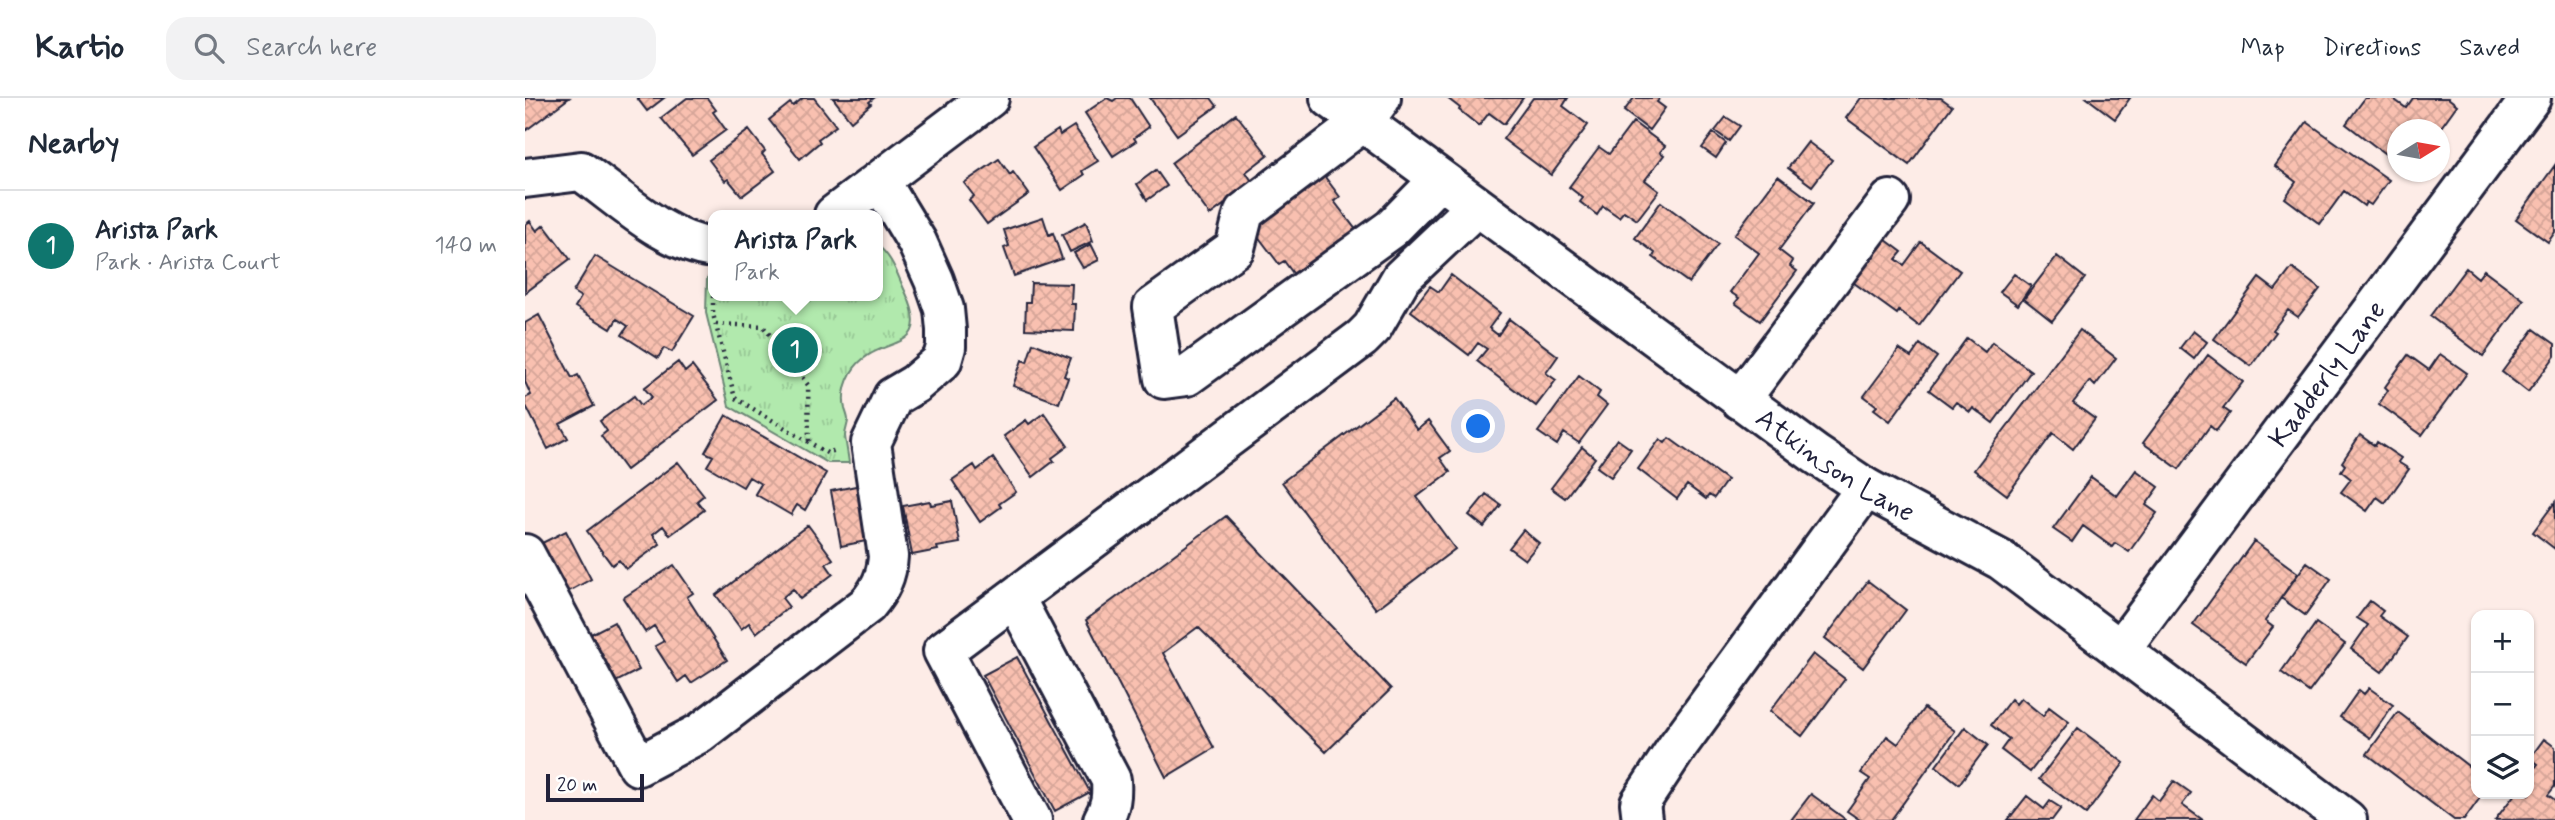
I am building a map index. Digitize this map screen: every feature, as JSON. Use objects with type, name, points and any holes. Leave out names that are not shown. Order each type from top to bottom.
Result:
[{"type":"street","points":[[841,210],[989,98]]},
{"type":"street","name":"Atkinson Lane","points":[[1330,98],[1372,110],[1439,180],[1740,400],[1866,488],[2001,560],[2347,820]]},
{"type":"street","name":"Kadderly Lane","points":[[2120,650],[2531,98]]},
{"type":"street","points":[[1372,110],[1244,212],[1235,248],[1153,307],[1164,379],[1187,376],[1198,369],[1392,228],[1439,180]]},
{"type":"street","points":[[525,178],[581,171],[670,234],[689,243],[708,247]]},
{"type":"street","points":[[525,554],[638,766],[700,733],[867,605],[876,594],[887,571],[888,556],[871,443],[893,397],[915,384],[941,361],[946,347],[944,309],[934,280],[917,242],[880,181]]},
{"type":"street","points":[[1740,400],[1890,200]]},
{"type":"street","points":[[1032,820],[943,651],[1362,338],[1372,328],[1401,278],[1476,207]]},
{"type":"street","points":[[1642,820],[1640,803],[1677,747],[1866,488]]},
{"type":"street","points":[[1015,598],[1111,780],[1112,795],[1103,820]]},
{"type":"path","points":[[714,301],[716,324],[734,398],[827,453],[847,447]]},
{"type":"path","points":[[716,324],[764,326],[809,385],[809,442]]},
{"type":"green space","points":[[883,250],[887,254],[913,312],[913,327],[908,336],[874,352],[862,360],[851,373],[844,399],[848,419],[845,436],[849,463],[828,463],[729,406],[706,313],[707,278],[708,301],[883,301]]},
{"type":"building","points":[[525,98],[569,98],[525,131]]},
{"type":"building","points":[[637,98],[664,98],[647,111]]},
{"type":"building","points":[[687,98],[707,98],[726,130],[692,155],[661,118]]},
{"type":"building","points":[[803,98],[814,98],[836,126],[818,139],[820,142],[800,159],[769,120],[790,103],[793,106]]},
{"type":"building","points":[[833,98],[874,98],[869,102],[871,104],[851,121]]},
{"type":"building","points":[[1107,98],[1113,101],[1117,98],[1130,98],[1149,127],[1134,138],[1136,141],[1113,156],[1085,113]]},
{"type":"building","points":[[1150,98],[1211,98],[1217,106],[1177,135]]},
{"type":"building","points":[[1447,98],[1523,98],[1504,124],[1489,113],[1479,126]]},
{"type":"building","points":[[1533,98],[1568,98],[1563,106],[1588,125],[1551,175],[1503,139]]},
{"type":"building","points":[[1634,98],[1660,98],[1657,102],[1665,108],[1649,130],[1624,111]]},
{"type":"building","points":[[1861,98],[1941,98],[1952,106],[1909,165],[1846,118]]},
{"type":"building","points":[[2087,98],[2130,98],[2115,119]]},
{"type":"building","points":[[2365,98],[2392,98],[2406,108],[2413,98],[2448,98],[2457,105],[2447,119],[2387,119],[2387,155],[2346,124]]},
{"type":"building","points":[[1236,114],[1268,155],[1246,172],[1253,183],[1210,215],[1171,163]]},
{"type":"building","points":[[1726,117],[1740,126],[1729,141],[1715,131]]},
{"type":"building","points":[[1633,122],[1665,146],[1660,152],[1664,155],[1645,180],[1659,191],[1637,220],[1624,211],[1619,217],[1603,206],[1597,215],[1580,202],[1583,198],[1569,187],[1599,147],[1609,154]]},
{"type":"building","points":[[2307,122],[2387,179],[2388,182],[2371,205],[2366,202],[2364,206],[2344,191],[2320,224],[2285,198],[2296,182],[2275,166]]},
{"type":"building","points":[[1074,126],[1098,161],[1082,171],[1084,175],[1062,190],[1033,147],[1058,130],[1060,135]]},
{"type":"building","points":[[749,130],[765,151],[762,154],[775,171],[742,196],[728,179],[725,181],[709,160]]},
{"type":"building","points":[[1713,133],[1726,143],[1716,158],[1702,148]]},
{"type":"building","points":[[1808,142],[1832,160],[1812,186],[1788,168]]},
{"type":"building","points":[[999,159],[1010,175],[1013,172],[1029,194],[987,224],[969,200],[974,196],[964,183]]},
{"type":"building","points":[[2555,165],[2555,232],[2548,242],[2516,219]]},
{"type":"building","points":[[1319,169],[1340,197],[1334,201],[1363,239],[1295,276],[1284,261],[1279,264],[1248,223]]},
{"type":"building","points":[[1156,170],[1167,186],[1147,200],[1137,184]]},
{"type":"building","points":[[1778,176],[1814,203],[1779,250],[1793,261],[1790,266],[1797,271],[1760,321],[1735,303],[1739,298],[1730,292],[1759,253],[1734,235]]},
{"type":"building","points":[[1661,202],[1718,244],[1689,283],[1653,257],[1655,253],[1635,238]]},
{"type":"building","points":[[1043,217],[1049,235],[1053,233],[1062,259],[1014,276],[1004,248],[1009,246],[1004,230]]},
{"type":"building","points":[[530,221],[537,231],[544,225],[570,259],[525,293],[525,225]]},
{"type":"building","points":[[1086,222],[1093,241],[1070,252],[1062,235]]},
{"type":"building","points":[[1882,237],[1902,252],[1896,259],[1904,265],[1921,242],[1960,271],[1919,326],[1899,311],[1897,314],[1850,280]]},
{"type":"building","points":[[1091,244],[1099,260],[1083,268],[1074,253]]},
{"type":"building","points":[[595,256],[694,316],[672,352],[664,348],[658,358],[622,335],[628,326],[617,319],[611,329],[575,307],[581,297],[573,292]]},
{"type":"building","points":[[2057,256],[2085,278],[2052,321],[2024,299]]},
{"type":"building","points":[[2292,268],[2320,289],[2298,317],[2288,310],[2273,330],[2276,332],[2251,366],[2214,339],[2259,278],[2275,290]]},
{"type":"building","points":[[2466,268],[2478,278],[2484,270],[2524,300],[2483,356],[2430,316]]},
{"type":"building","points":[[2014,274],[2031,286],[2018,305],[2000,292]]},
{"type":"building","points":[[1451,275],[1500,313],[1489,328],[1498,335],[1509,319],[1558,356],[1546,373],[1556,380],[1536,406],[1477,361],[1487,349],[1478,343],[1469,355],[1411,311],[1430,286],[1439,292]]},
{"type":"building","points":[[1031,283],[1072,284],[1071,304],[1075,304],[1074,331],[1025,329],[1026,302],[1030,302]]},
{"type":"building","points":[[539,315],[572,378],[578,375],[594,406],[560,424],[568,438],[548,449],[525,404],[525,398],[531,395],[525,382],[525,323]]},
{"type":"building","points":[[2534,329],[2555,344],[2555,356],[2528,392],[2502,372]]},
{"type":"building","points":[[2080,330],[2116,358],[2095,386],[2090,381],[2073,403],[2095,419],[2073,449],[2053,433],[2007,495],[1974,470]]},
{"type":"building","points":[[2193,331],[2207,342],[2194,359],[2180,348]]},
{"type":"building","points":[[1967,338],[1985,352],[1992,342],[2031,371],[1993,423],[1973,408],[1970,412],[1956,402],[1952,407],[1929,390]]},
{"type":"building","points":[[1033,343],[1071,358],[1064,376],[1068,378],[1059,403],[1013,386],[1022,360],[1027,362]]},
{"type":"building","points":[[1920,344],[1937,357],[1890,421],[1874,409],[1877,406],[1864,396],[1899,349],[1911,357]]},
{"type":"building","points":[[2440,354],[2467,373],[2422,435],[2379,404],[2388,390],[2385,387],[2408,355],[2429,370]]},
{"type":"building","points":[[2208,355],[2243,382],[2223,408],[2230,413],[2216,431],[2210,426],[2179,469],[2143,443]]},
{"type":"building","points":[[678,362],[685,372],[692,366],[718,400],[626,470],[601,436],[607,431],[600,421],[634,396],[641,405],[652,397],[644,388]]},
{"type":"building","points":[[1579,376],[1600,392],[1597,397],[1607,405],[1579,443],[1564,433],[1557,445],[1538,432]]},
{"type":"building","points":[[1394,398],[1417,430],[1428,421],[1450,451],[1440,458],[1450,472],[1417,497],[1455,549],[1376,609],[1282,482]]},
{"type":"building","points":[[1044,413],[1068,446],[1033,477],[1004,436],[1026,420],[1029,424]]},
{"type":"building","points":[[726,415],[826,473],[805,510],[797,505],[791,515],[755,494],[761,484],[749,477],[743,487],[707,466],[713,456],[705,452]]},
{"type":"building","points":[[2360,435],[2375,446],[2377,442],[2401,458],[2398,462],[2409,469],[2385,503],[2377,497],[2367,511],[2341,492],[2351,479],[2341,471],[2345,465],[2342,462]]},
{"type":"building","points":[[1669,438],[1727,480],[1714,498],[1709,495],[1706,499],[1687,485],[1677,499],[1638,469],[1660,439],[1665,443]]},
{"type":"building","points":[[1617,439],[1631,449],[1611,477],[1597,467]]},
{"type":"building","points":[[1582,447],[1595,458],[1565,498],[1551,488]]},
{"type":"building","points":[[993,458],[1016,492],[980,522],[952,480],[974,465],[977,470]]},
{"type":"building","points":[[678,462],[704,495],[697,501],[704,510],[670,535],[663,526],[653,534],[660,544],[626,569],[619,560],[612,565],[587,531]]},
{"type":"building","points":[[2136,470],[2159,487],[2146,505],[2157,513],[2129,552],[2115,543],[2112,547],[2083,526],[2072,542],[2053,529],[2091,477],[2117,496]]},
{"type":"building","points":[[861,485],[871,540],[841,546],[831,491]]},
{"type":"building","points":[[1486,494],[1501,505],[1484,527],[1469,515]]},
{"type":"building","points":[[930,501],[931,505],[952,501],[960,543],[912,555],[903,506]]},
{"type":"building","points":[[2555,502],[2555,549],[2533,532]]},
{"type":"building","points":[[1226,516],[1391,689],[1326,752],[1198,627],[1163,653],[1214,748],[1166,777],[1086,620]]},
{"type":"building","points":[[808,525],[833,559],[826,564],[833,574],[800,599],[793,589],[782,598],[789,607],[756,633],[749,623],[741,629],[716,595]]},
{"type":"building","points":[[1523,530],[1539,543],[1525,560],[1509,548]]},
{"type":"building","points":[[566,531],[591,579],[564,594],[538,545]]},
{"type":"building","points":[[2254,541],[2298,573],[2265,621],[2273,627],[2246,663],[2193,625]]},
{"type":"building","points":[[2307,562],[2331,579],[2305,615],[2281,598]]},
{"type":"building","points":[[674,565],[693,593],[687,597],[727,660],[691,683],[686,676],[678,682],[655,646],[664,641],[654,626],[645,632],[623,598]]},
{"type":"building","points":[[1868,581],[1906,610],[1863,668],[1825,638]]},
{"type":"building","points":[[2370,601],[2383,611],[2379,616],[2408,637],[2382,672],[2351,649],[2368,625],[2357,618]]},
{"type":"building","points":[[614,622],[639,670],[612,684],[587,636]]},
{"type":"building","points":[[2316,623],[2345,644],[2309,692],[2281,672]]},
{"type":"building","points":[[1813,654],[1845,679],[1802,736],[1770,711]]},
{"type":"building","points":[[1017,657],[1090,792],[1055,811],[983,675]]},
{"type":"building","points":[[2369,688],[2393,705],[2370,738],[2340,717],[2359,690],[2364,694]]},
{"type":"building","points":[[2021,698],[2043,716],[2049,707],[2069,722],[2030,772],[2001,750],[2009,739],[1991,725],[2011,699],[2016,704]]},
{"type":"building","points":[[1924,708],[1955,731],[1891,820],[1860,820],[1847,811],[1870,779],[1861,773],[1887,736],[1898,744]]},
{"type":"building","points":[[2398,712],[2471,768],[2471,799],[2479,799],[2464,820],[2454,820],[2367,754]]},
{"type":"building","points":[[1965,727],[1988,745],[1959,784],[1936,766]]},
{"type":"building","points":[[2078,728],[2124,763],[2086,814],[2039,779]]},
{"type":"building","points":[[2544,739],[2555,747],[2555,786],[2548,795],[2555,800],[2555,819],[2495,820],[2511,799],[2534,799],[2534,769],[2538,764],[2534,761],[2534,753]]},
{"type":"building","points":[[2174,781],[2191,793],[2182,805],[2203,820],[2134,820],[2152,795],[2159,801]]},
{"type":"building","points":[[1811,794],[1845,819],[1845,820],[1791,820]]},
{"type":"building","points":[[2027,796],[2044,809],[2050,801],[2061,808],[2052,820],[2008,820]]},
{"type":"place","name":"Arista Park","points":[[795,350]]}]
